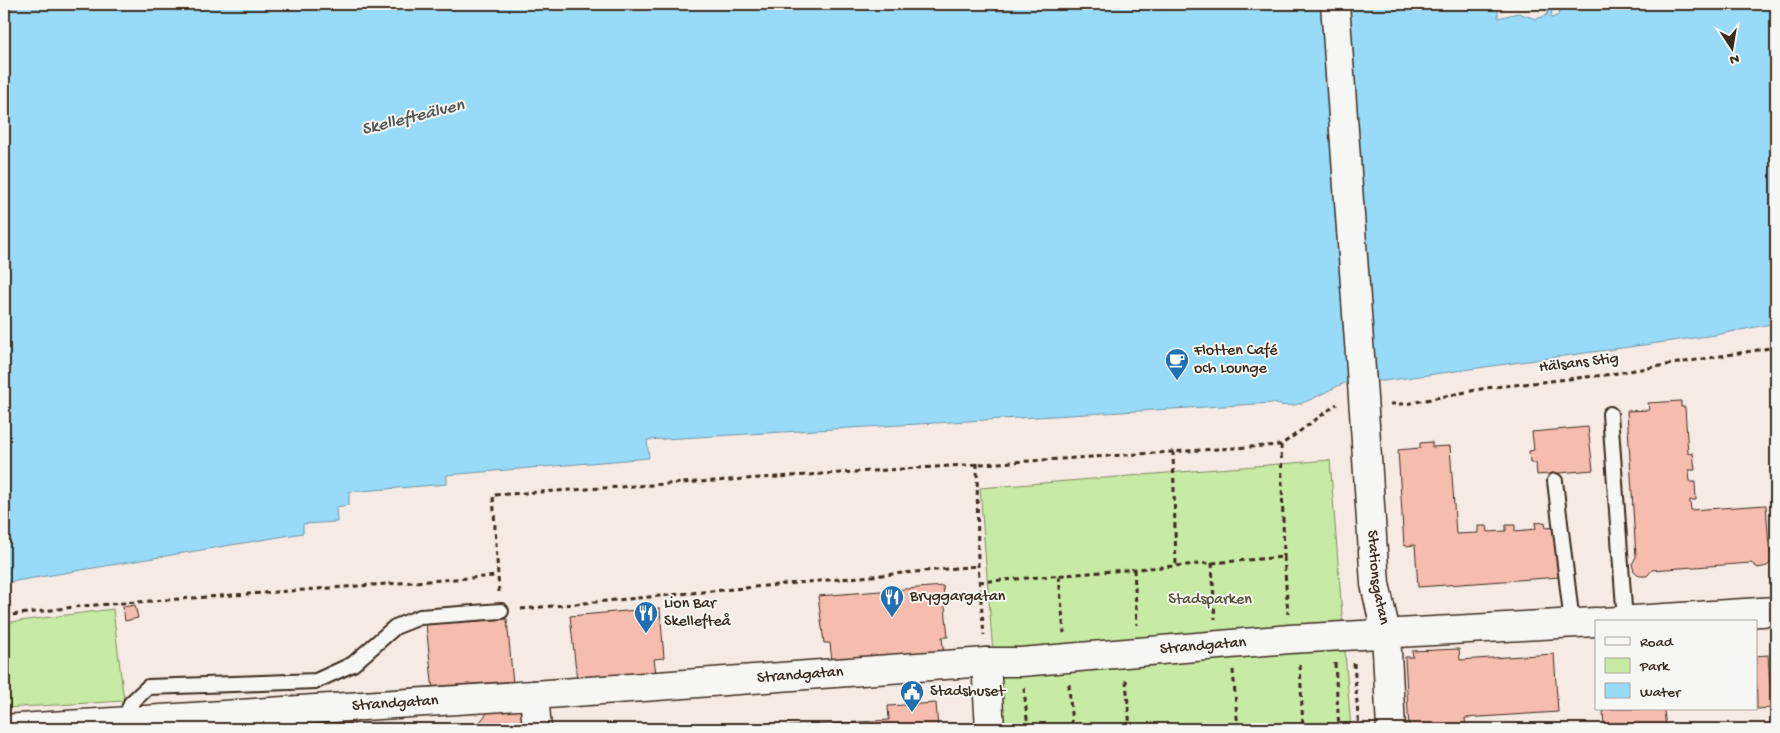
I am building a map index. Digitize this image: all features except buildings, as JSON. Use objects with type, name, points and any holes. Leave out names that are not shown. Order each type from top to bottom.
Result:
[{"type":"street","name":"Stationsgatan","points":[[1335,4],[1375,584],[1386,633],[1391,729]]},
{"type":"street","points":[[1630,620],[1776,611]]},
{"type":"street","name":"Strandgatan","points":[[4,729],[125,726],[986,662],[1066,659],[1294,639],[1584,623]]},
{"type":"street","points":[[986,662],[990,729]]},
{"type":"street","points":[[534,695],[537,729]]},
{"type":"lane","points":[[1610,414],[1614,620]]},
{"type":"lane","points":[[1555,482],[1584,623]]},
{"type":"lane","points":[[125,726],[131,703],[148,687],[316,681],[353,664],[395,627],[420,617],[501,611]]},
{"type":"path","name":"Hälsans Stig","points":[[1385,404],[1406,404],[1486,388],[1605,375],[1776,347]]},
{"type":"path","points":[[978,566],[501,611],[497,576],[493,495],[1281,445],[1341,402]]},
{"type":"path","points":[[1281,445],[1284,557],[1304,729]]},
{"type":"path","points":[[1173,451],[1176,566]]},
{"type":"path","points":[[977,463],[978,566],[986,662]]},
{"type":"path","points":[[979,582],[1284,557]]},
{"type":"path","points":[[1212,563],[1238,729]]},
{"type":"path","points":[[1130,729],[1134,569]]},
{"type":"path","points":[[4,616],[82,606],[497,576]]},
{"type":"path","points":[[1059,576],[1072,729],[1129,724]]},
{"type":"path","points":[[1339,729],[1343,637]]},
{"type":"path","points":[[1343,637],[1359,729]]},
{"type":"path","points":[[1021,662],[1028,729]]},
{"type":"green space","name":"Stadsparken","points":[[1330,460],[1351,729],[999,729],[980,488]]},
{"type":"green space","points":[[113,609],[124,701],[4,708],[4,623]]},
{"type":"water","name":"Skellefteälven","points":[[4,4],[1500,4],[1496,7],[1498,18],[1518,13],[1536,19],[1547,15],[1549,8],[1552,9],[1551,18],[1557,16],[1560,11],[1555,4],[1570,4],[1579,10],[1586,8],[1588,4],[1776,4],[1776,323],[1715,335],[1384,381],[1353,381],[1293,405],[1283,406],[1273,403],[647,440],[649,458],[447,475],[447,484],[349,492],[349,505],[336,507],[337,522],[303,524],[303,533],[4,583]]},
{"type":"place","name":"Flotten Café och Lounge","points":[[1177,381]]},
{"type":"place","name":"Bryggargatan","points":[[892,618]]},
{"type":"place","name":"Lion Bar Skellefteå","points":[[646,634]]},
{"type":"place","name":"Stadshuset","points":[[912,713]]}]
